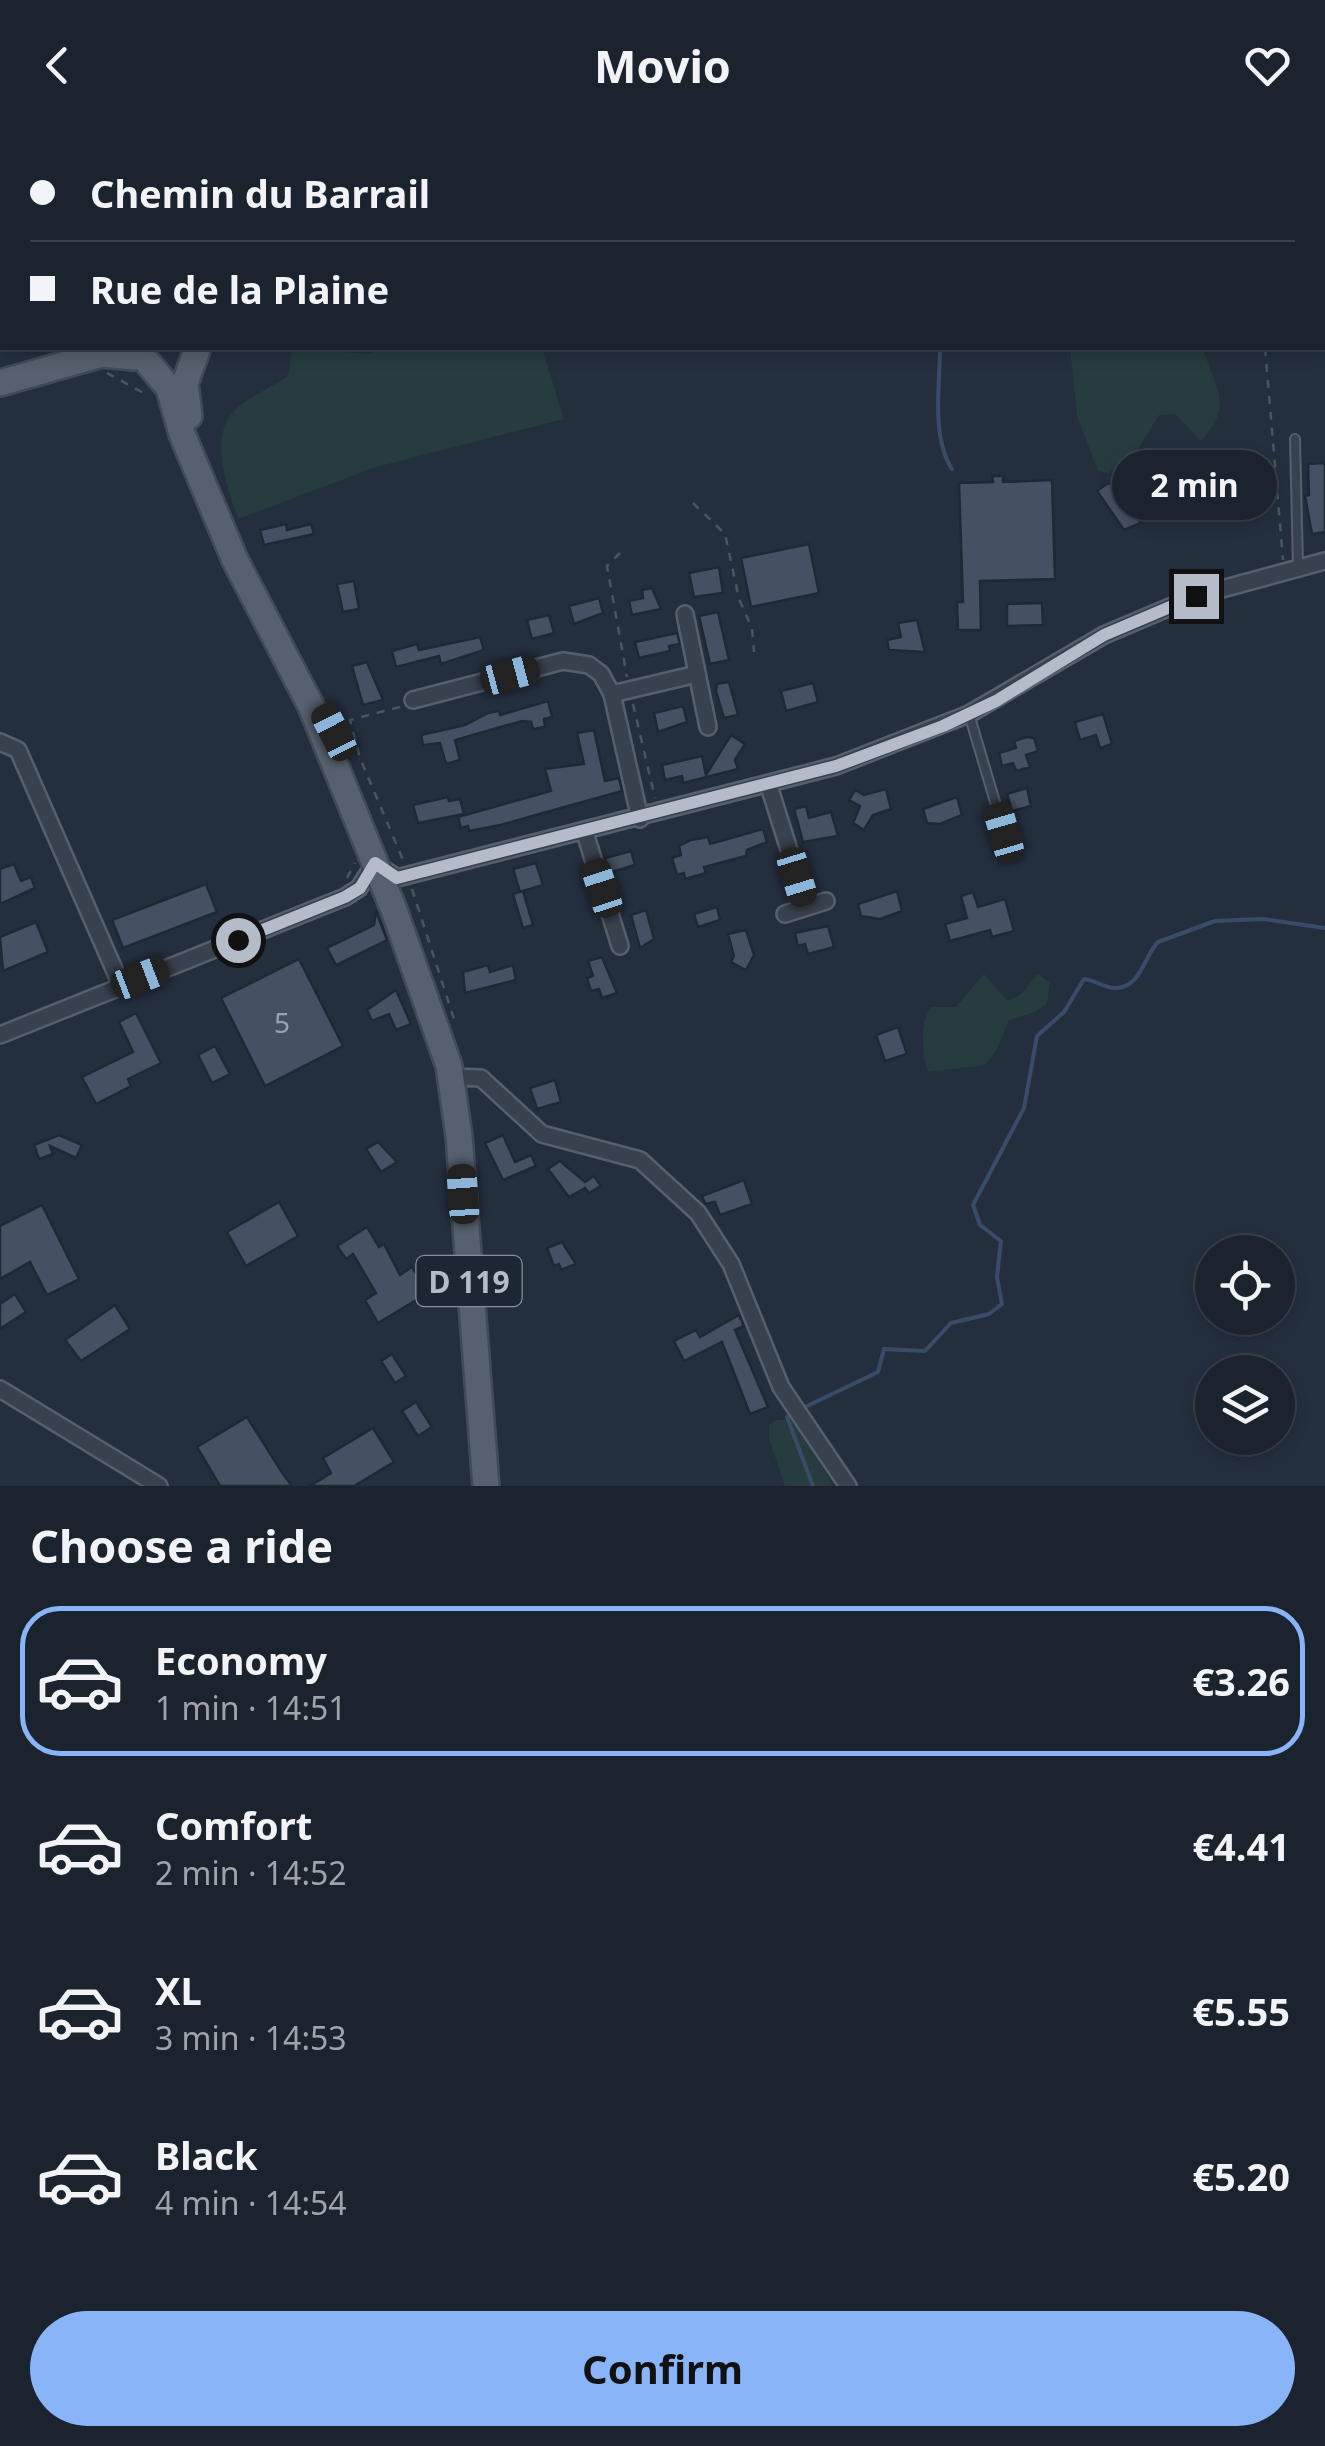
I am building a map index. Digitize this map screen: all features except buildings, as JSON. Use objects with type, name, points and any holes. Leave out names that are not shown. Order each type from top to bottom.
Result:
[{"type":"main road","points":[[8,380],[65,350]]},
{"type":"main road","points":[[8,380],[127,355],[174,363],[196,350]]},
{"type":"main road","name":"D 119","points":[[198,350],[185,383],[198,470]]},
{"type":"main road","name":"D 119","points":[[127,355],[169,388],[226,536],[344,752],[393,869],[450,1034],[486,1486]]},
{"type":"street","points":[[0,1034],[345,897],[393,869],[585,833],[769,786],[891,746],[969,714],[1104,635],[1196,596],[1325,560]]},
{"type":"street","points":[[685,614],[708,727]]},
{"type":"street","points":[[413,700],[563,661],[590,665],[601,674],[612,694],[640,819]]},
{"type":"street","points":[[612,694],[697,674]]},
{"type":"street","points":[[0,742],[18,750],[121,985]]},
{"type":"street","points":[[769,786],[806,908]]},
{"type":"street","points":[[585,833],[620,946]]},
{"type":"street","points":[[785,914],[826,902]]},
{"type":"street","points":[[450,1071],[481,1078],[542,1134],[640,1160],[678,1192],[716,1238],[781,1387],[848,1486]]},
{"type":"street","points":[[0,1388],[159,1486]]},
{"type":"lane","points":[[1291,569],[1295,439]]},
{"type":"lane","points":[[969,714],[1004,832],[1006,856]]},
{"type":"path","points":[[1265,350],[1291,569]]},
{"type":"path","points":[[127,355],[108,374],[144,395],[169,388]]},
{"type":"path","points":[[694,503],[726,534],[740,599],[752,628],[754,652]]},
{"type":"path","points":[[343,722],[392,711],[413,700]]},
{"type":"path","points":[[339,714],[354,761]]},
{"type":"path","points":[[350,720],[393,869]]},
{"type":"green space","points":[[292,350],[368,354],[379,350],[543,350],[564,419],[376,467],[238,519],[221,449],[226,422],[240,406],[288,376]]},
{"type":"green space","points":[[1070,350],[1204,350],[1219,396],[1217,417],[1201,441],[1175,414],[1159,415],[1133,457],[1108,473],[1098,471],[1077,416]]},
{"type":"green space","points":[[984,974],[1008,1001],[1020,995],[1038,974],[1050,983],[1047,1003],[1035,1012],[1009,1020],[996,1051],[985,1065],[928,1072],[923,1039],[931,1007],[956,1007]]},
{"type":"green space","points":[[777,1420],[796,1420],[833,1486],[785,1486],[769,1439],[769,1425]]},
{"type":"waterway","points":[[940,350],[939,426],[952,469]]},
{"type":"waterway","points":[[803,1408],[878,1372],[884,1349],[925,1351],[951,1323],[989,1314],[1002,1304],[997,1277],[1001,1241],[980,1225],[973,1205],[1024,1108],[1037,1036],[1064,1012],[1084,979],[1111,988],[1124,987],[1136,977],[1158,942],[1215,921],[1263,919],[1325,928]]},
{"type":"waterway","points":[[787,1417],[813,1486]]},
{"type":"route","points":[[238,940],[345,897],[360,888],[375,863],[397,878],[836,766],[984,707],[1104,635],[1196,596]]}]
